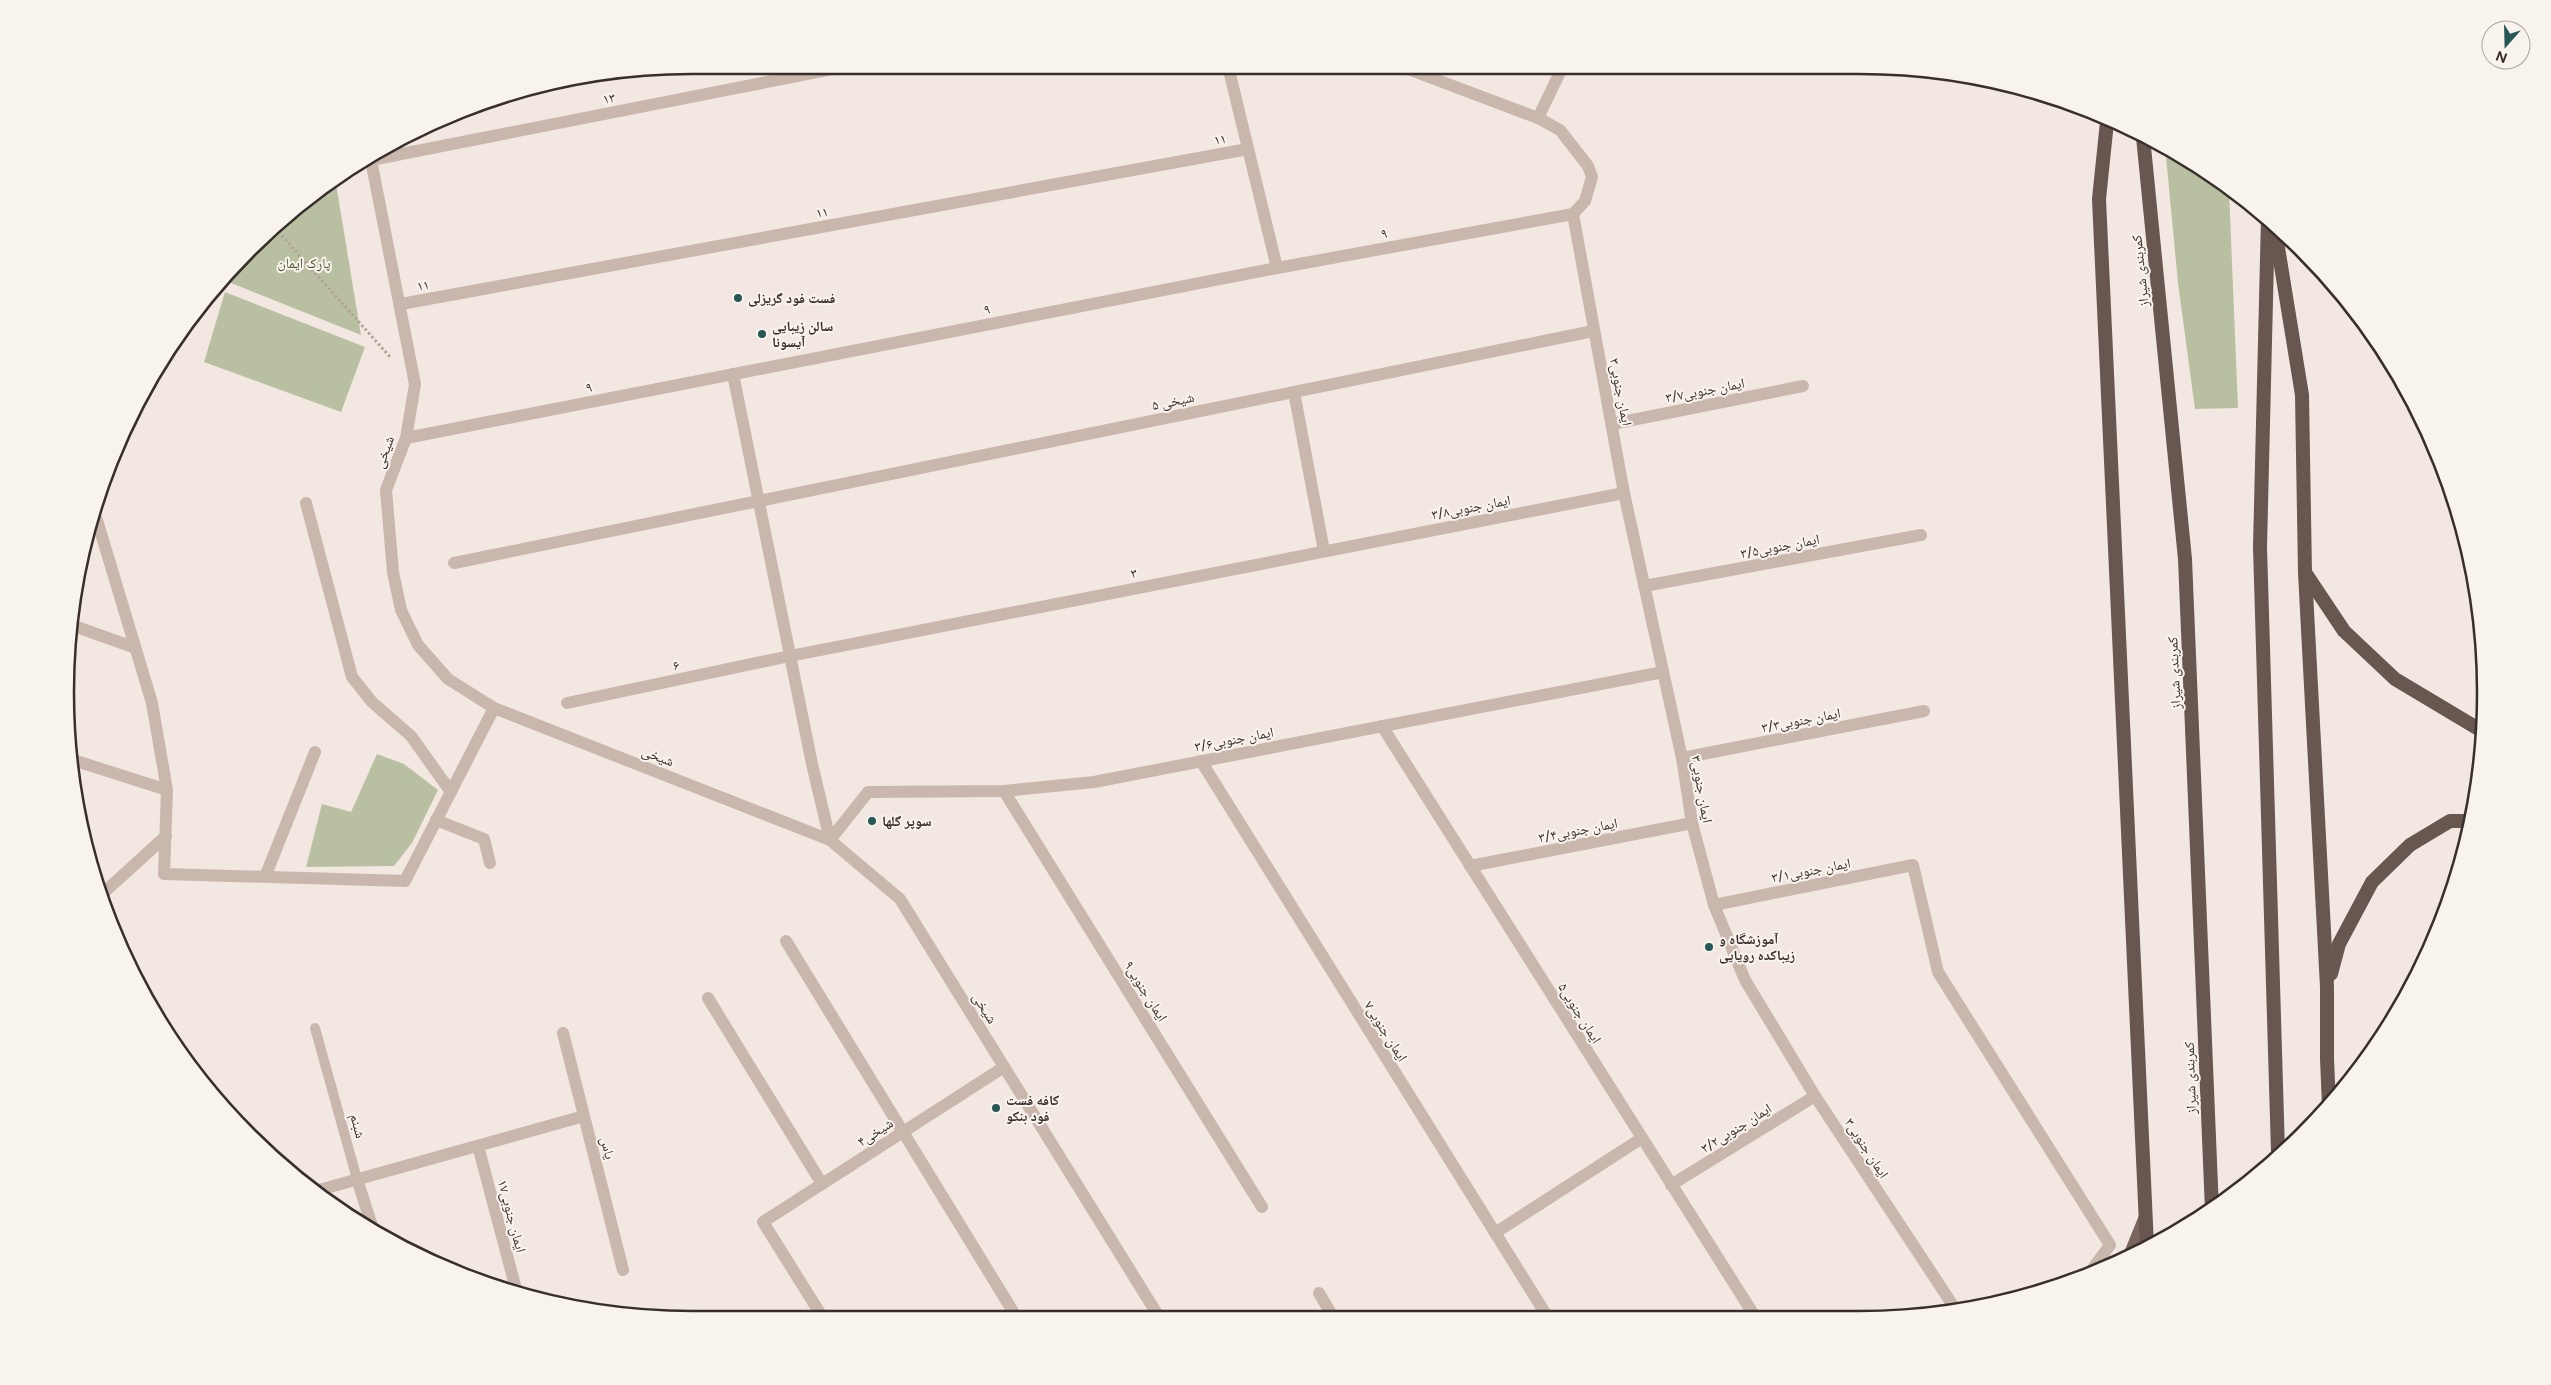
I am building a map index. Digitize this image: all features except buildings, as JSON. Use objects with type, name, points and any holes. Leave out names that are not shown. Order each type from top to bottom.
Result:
[{"type":"highway","points":[[2107,126],[2099,199],[2147,1239]]},
{"type":"highway","name":"کمربندی شیراز","points":[[2144,144],[2185,559],[2212,1200]]},
{"type":"highway","points":[[2268,229],[2260,547],[2278,1147]]},
{"type":"highway","points":[[2276,237],[2302,395],[2305,573],[2327,987],[2329,1094]]},
{"type":"highway","points":[[2305,573],[2344,631],[2395,679],[2476,727]]},
{"type":"highway","points":[[2327,987],[2339,944],[2372,882],[2410,845],[2450,821],[2463,820]]},
{"type":"main road","points":[[2132,1247],[2146,1214]]},
{"type":"street","name":"۱۳","points":[[390,153],[806,74]]},
{"type":"street","points":[[1230,74],[1277,268]]},
{"type":"street","points":[[1421,74],[1538,118],[1560,130],[1588,166],[1592,178],[1586,201],[1574,214]]},
{"type":"street","points":[[1538,118],[1558,74]]},
{"type":"street","name":"۱۱","points":[[401,304],[1248,149]]},
{"type":"street","name":"شیخی","points":[[371,164],[401,304],[415,384],[406,438],[386,490],[393,572],[401,610],[418,644],[448,679],[494,708],[830,840],[900,899],[1154,1311]]},
{"type":"street","name":"۹","points":[[406,438],[1277,268],[1574,214]]},
{"type":"street","name":"ایمان جنوبی۳","points":[[1574,214],[1593,331],[1624,493],[1682,758],[1692,823],[1714,904],[1745,980],[1816,1096],[1952,1304]]},
{"type":"street","name":"شیخی ۵","points":[[454,563],[1593,331]]},
{"type":"street","points":[[733,374],[812,764],[830,840]]},
{"type":"street","name":"ایمان جنوبی۳/۷","points":[[1612,424],[1803,386]]},
{"type":"street","points":[[1294,392],[1324,551]]},
{"type":"street","name":"ایمان جنوبی۳/۸","points":[[1324,551],[1624,493]]},
{"type":"street","points":[[306,503],[352,677],[372,702],[411,736],[450,792]]},
{"type":"street","points":[[98,523],[152,703],[167,790],[164,874],[405,881],[494,708]]},
{"type":"street","name":"ایمان جنوبی۳/۵","points":[[1644,586],[1921,535]]},
{"type":"street","name":"۳","points":[[790,656],[1324,551]]},
{"type":"street","points":[[77,627],[134,647]]},
{"type":"street","name":"۶","points":[[567,702],[790,656]]},
{"type":"street","name":"ایمان جنوبی۳/۶","points":[[830,840],[868,792],[1004,790],[1094,782],[1663,672]]},
{"type":"street","name":"ایمان جنوبی۳/۳","points":[[1682,758],[1924,711]]},
{"type":"street","name":"ایمان جنوبی۵","points":[[1382,726],[1751,1311]]},
{"type":"street","points":[[265,877],[315,752]]},
{"type":"street","name":"ایمان جنوبی۷","points":[[1201,761],[1543,1311]]},
{"type":"street","points":[[78,762],[167,790]]},
{"type":"street","name":"ایمان جنوبی۹","points":[[1004,790],[1262,1207]]},
{"type":"street","points":[[436,820],[484,839],[490,863]]},
{"type":"street","name":"ایمان جنوبی۳/۴","points":[[1470,866],[1692,823]]},
{"type":"street","points":[[107,890],[166,836]]},
{"type":"street","name":"ایمان جنوبی۳/۱","points":[[1714,904],[1913,865],[1938,972],[2110,1245],[2097,1263]]},
{"type":"street","points":[[786,941],[1012,1311]]},
{"type":"street","points":[[708,998],[822,1184]]},
{"type":"street","name":"یاس","points":[[563,1033],[623,1270]]},
{"type":"street","name":"شیخی۴","points":[[819,1311],[763,1222],[1004,1067]]},
{"type":"street","name":"ایمان جنوبی۳/۲","points":[[1671,1185],[1816,1096]]},
{"type":"street","points":[[324,1189],[584,1116]]},
{"type":"street","points":[[1495,1233],[1642,1138]]},
{"type":"street","name":"ایمان جنوبی۱۷","points":[[478,1146],[516,1285]]},
{"type":"street","name":"شبنم","points":[[357,1179],[370,1220]]},
{"type":"street","points":[[1319,1293],[1330,1311]]},
{"type":"lane","name":"شبنم","points":[[316,1028],[357,1179]]},
{"type":"path","points":[[279,233],[395,362]]},
{"type":"green space","points":[[2166,156],[2229,198],[2238,408],[2195,409],[2178,283]]},
{"type":"green space","name":"پارک ایمان","points":[[337,187],[361,335],[229,282],[285,227]]},
{"type":"green space","points":[[225,292],[365,347],[341,412],[204,362]]},
{"type":"green space","points":[[377,754],[404,764],[438,790],[412,843],[394,866],[306,867],[322,804],[351,812]]},
{"type":"place","name":"فست فود گریزلی","points":[[738,298]]},
{"type":"place","name":"سالن زیبایی آیسونا","points":[[762,334]]},
{"type":"place","name":"سوپر گلها","points":[[872,821]]},
{"type":"place","name":"آموزشگاه و زیباکده رویایی","points":[[1709,947]]},
{"type":"place","name":"کافه فست فود بنکو","points":[[996,1108]]}]
